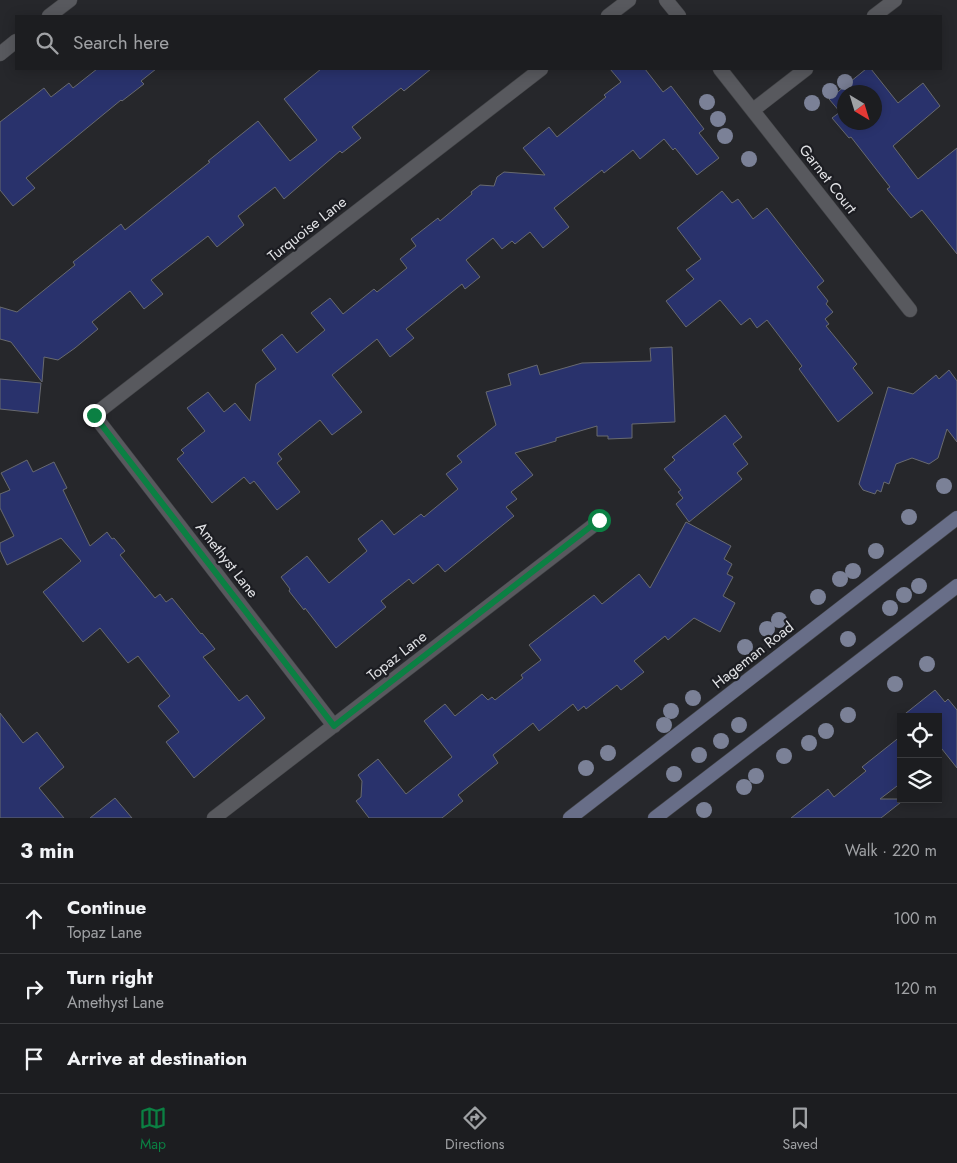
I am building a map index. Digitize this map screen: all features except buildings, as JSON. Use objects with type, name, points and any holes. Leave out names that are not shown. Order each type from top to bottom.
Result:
[{"type":"main road","name":"Hageman Road","points":[[570,818],[957,518]]},
{"type":"main road","points":[[655,818],[957,586]]},
{"type":"street","points":[[50,15],[70,0]]},
{"type":"street","points":[[609,15],[630,0]]},
{"type":"street","points":[[666,0],[678,15]]},
{"type":"street","points":[[875,15],[895,0]]},
{"type":"street","points":[[0,54],[15,42]]},
{"type":"street","name":"Turquoise Lane","points":[[94,415],[540,70]]},
{"type":"street","name":"Garnet Court","points":[[721,70],[910,310]]},
{"type":"street","points":[[753,110],[805,70]]},
{"type":"street","name":"Amethyst Lane","points":[[94,415],[334,726]]},
{"type":"street","name":"Topaz Lane","points":[[214,818],[599,520]]},
{"type":"route","points":[[94,415],[334,726],[599,520]]}]
